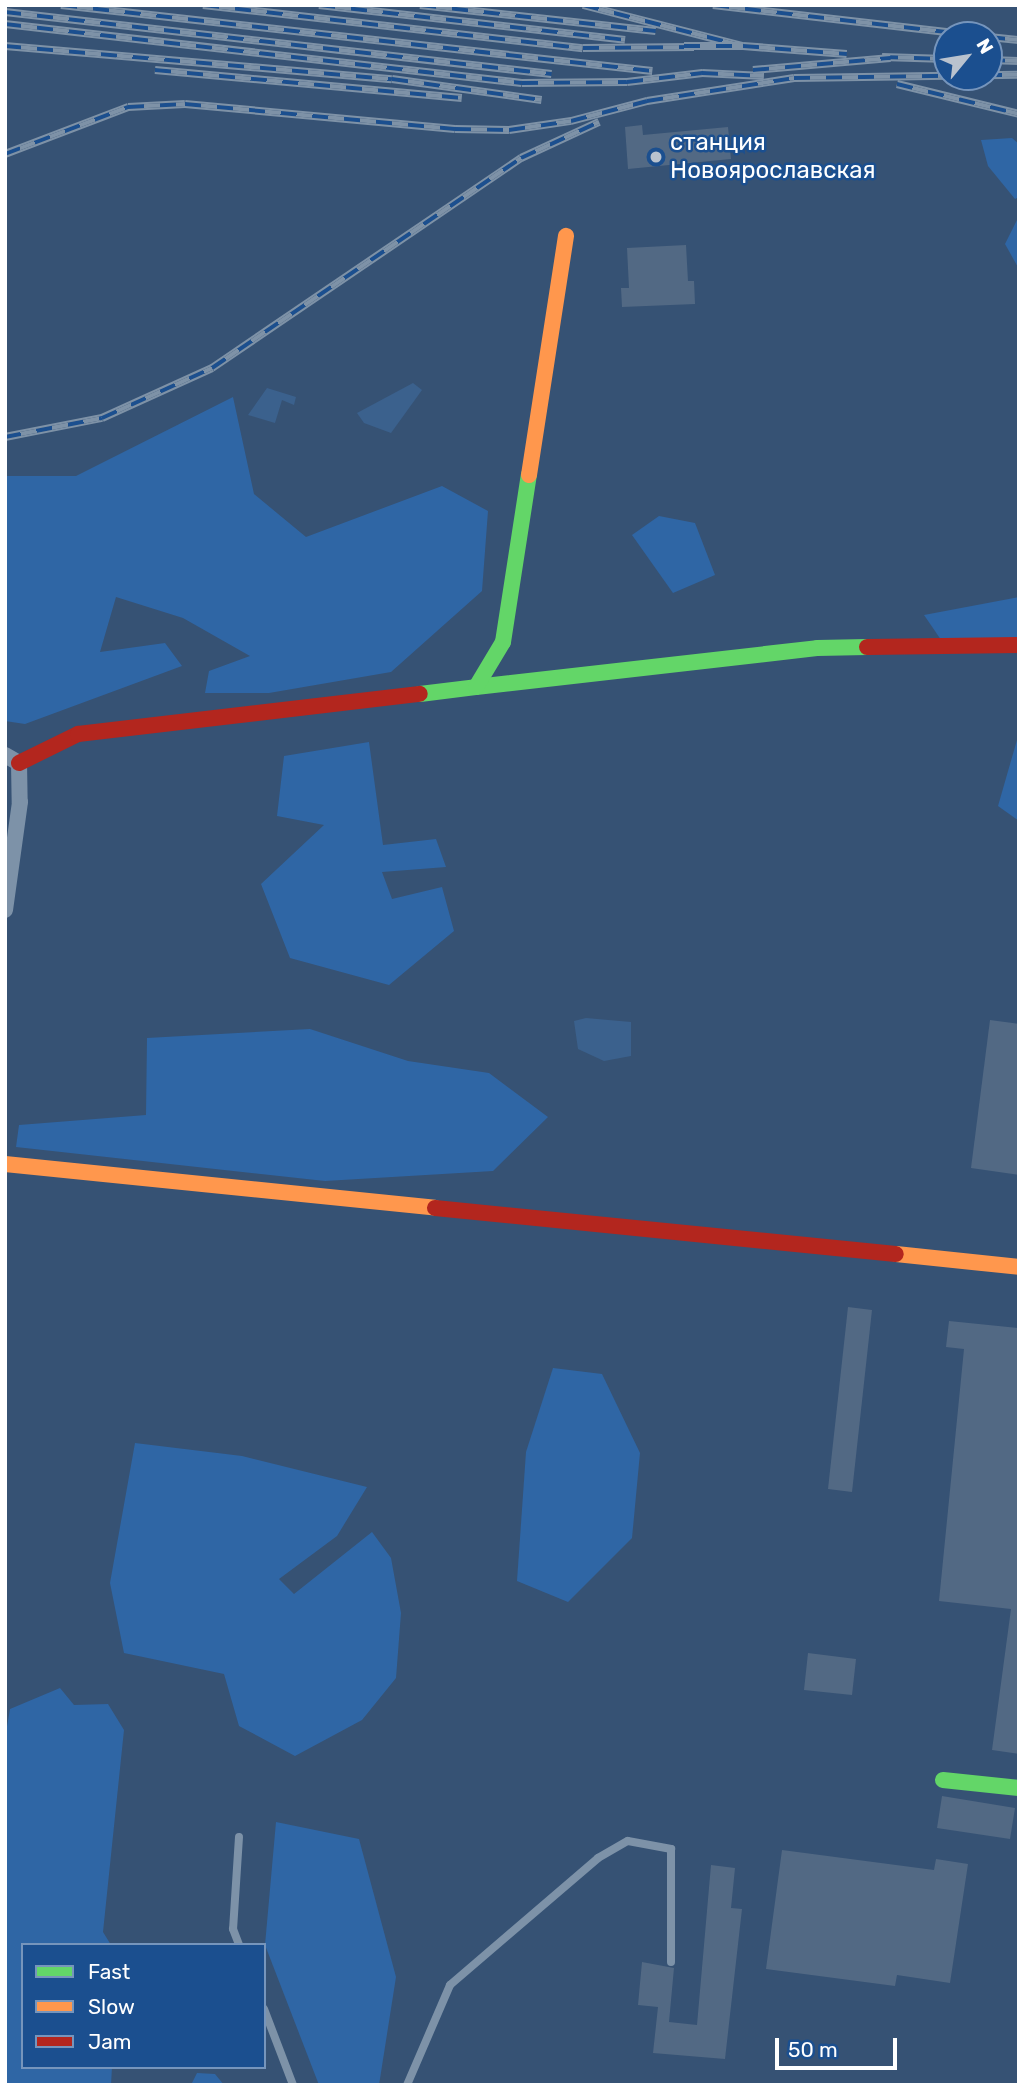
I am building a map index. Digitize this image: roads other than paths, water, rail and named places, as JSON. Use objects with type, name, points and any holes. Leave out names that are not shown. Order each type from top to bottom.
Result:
[{"type":"street","points":[[475,687],[503,642],[566,236]]},
{"type":"street","points":[[5,910],[20,802],[12,759],[78,734],[817,648],[1019,645]]},
{"type":"street","points":[[5,1164],[1019,1267]]},
{"type":"street","points":[[943,1780],[1019,1788]]},
{"type":"lane","points":[[238,1943],[233,1929],[239,1837]]},
{"type":"lane","points":[[407,2085],[450,1984],[597,1858],[628,1841],[671,1849],[671,1962]]},
{"type":"lane","points":[[266,2015],[293,2085]]},
{"type":"railway","points":[[61,5],[652,71]]},
{"type":"railway","points":[[203,5],[583,48],[694,47]]},
{"type":"railway","points":[[319,5],[625,40]]},
{"type":"railway","points":[[420,5],[656,31]]},
{"type":"railway","points":[[583,5],[743,46],[847,54]]},
{"type":"railway","points":[[713,5],[933,30]]},
{"type":"railway","points":[[5,12],[551,74]]},
{"type":"railway","points":[[5,24],[522,83],[627,82],[702,73],[764,76]]},
{"type":"railway","points":[[1003,38],[1019,40]]},
{"type":"railway","points":[[5,46],[392,79],[542,100]]},
{"type":"railway","points":[[684,46],[743,46]]},
{"type":"railway","points":[[882,57],[933,59]]},
{"type":"railway","points":[[753,70],[890,58]]},
{"type":"railway","points":[[1003,60],[1019,61]]},
{"type":"railway","points":[[155,70],[462,98]]},
{"type":"railway","points":[[5,154],[128,107],[185,104],[455,129],[509,130],[571,121],[647,101],[794,78],[1019,75]]},
{"type":"railway","points":[[897,84],[1019,114]]},
{"type":"railway","points":[[5,437],[102,418],[212,368],[521,158],[599,122]]},
{"type":"place","name":"станция Новоярославская","points":[[656,157]]}]
